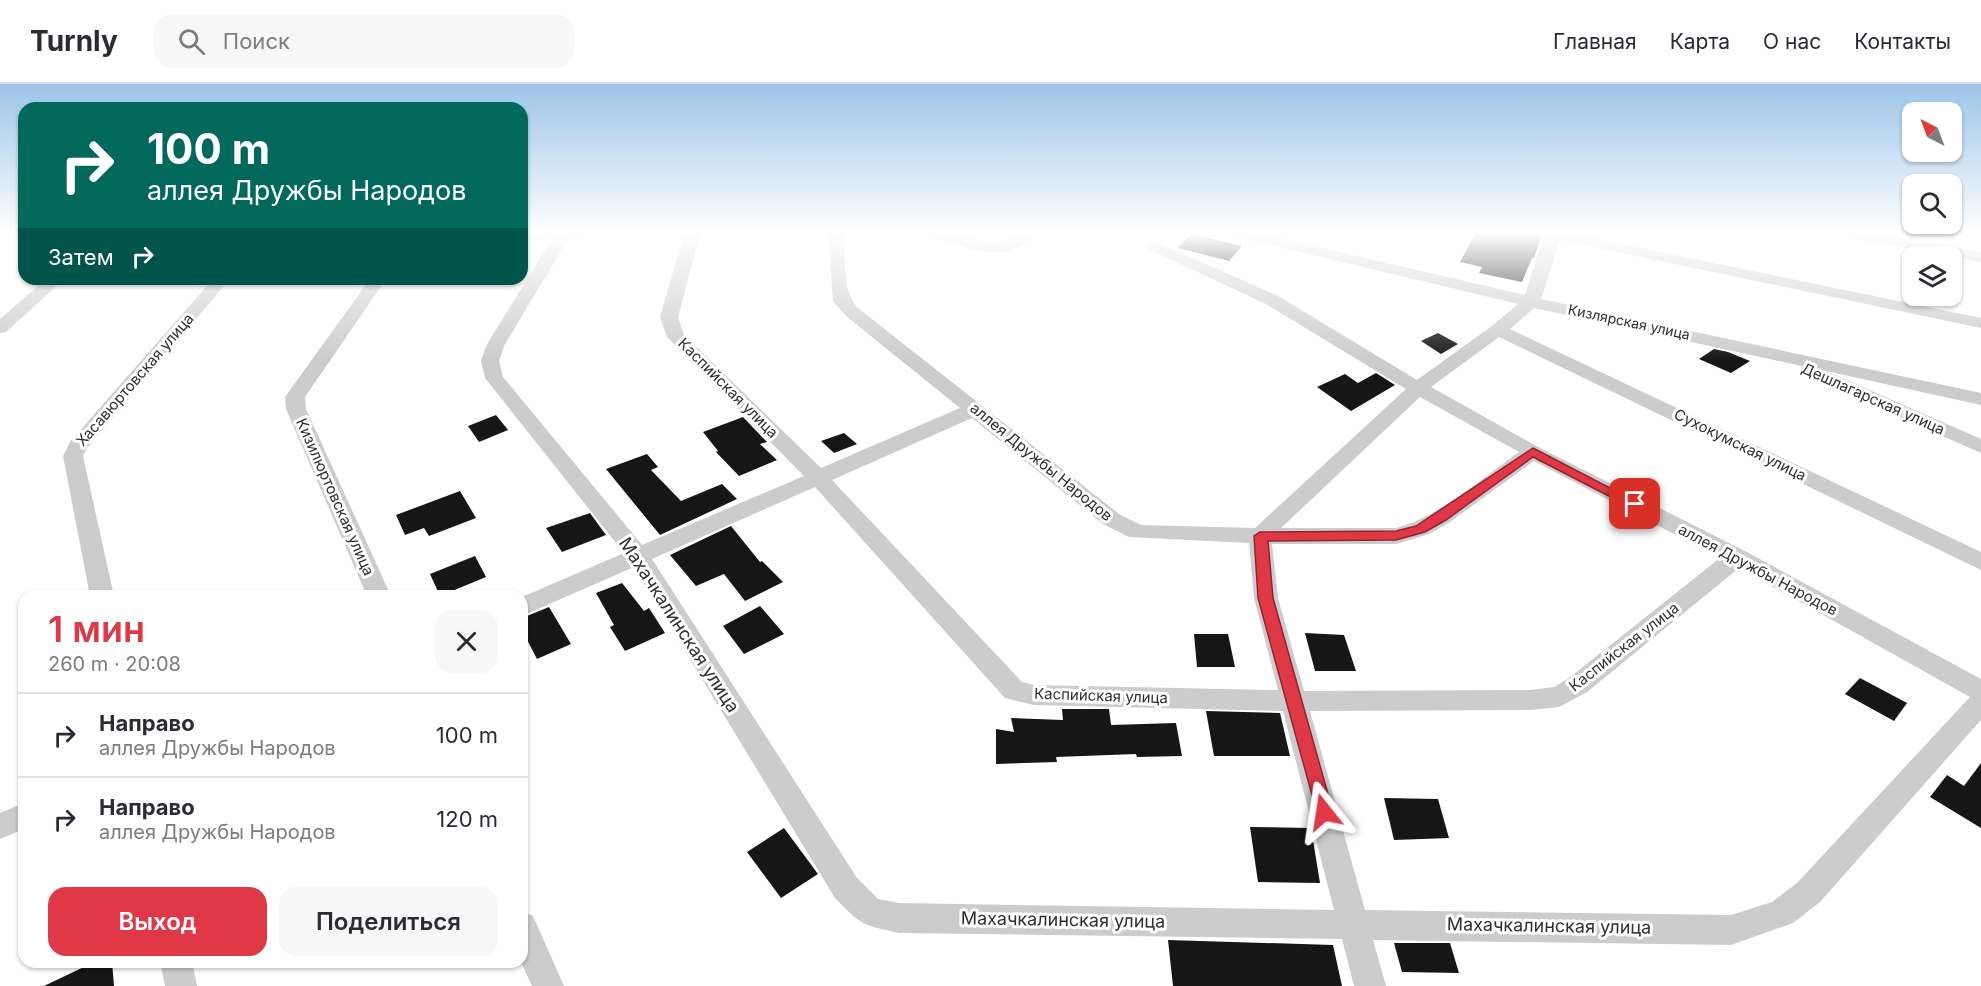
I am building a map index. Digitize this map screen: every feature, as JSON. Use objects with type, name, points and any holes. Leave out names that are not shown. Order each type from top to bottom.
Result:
[{"type":"street","name":"Махачкалинская улица","points":[[537,276],[495,346],[490,361],[494,378],[639,557],[846,888],[870,912],[899,918],[1731,930],[1782,914],[1809,892],[1981,702]]},
{"type":"street","name":"Каспийская улица","points":[[680,276],[669,316],[676,337],[818,478],[1014,691],[1034,695],[1294,701],[1530,700],[1558,697],[1587,677],[1737,557]]},
{"type":"street","name":"аллея Дружбы Народов","points":[[838,276],[842,301],[852,312],[1111,519],[1137,532],[1260,536],[1396,536],[1421,529],[1442,517],[1533,452]]},
{"type":"street","name":"аллея Дружбы Народов","points":[[1220,276],[1272,300],[1533,452],[1737,557],[1981,691]]},
{"type":"street","name":"Кизлярская улица","points":[[1421,276],[1981,399]]},
{"type":"street","points":[[1370,986],[1266,598],[1260,536],[1418,387],[1498,330],[1531,302],[1539,276]]},
{"type":"street","points":[[1755,276],[1981,323]]},
{"type":"street","points":[[0,328],[49,285]]},
{"type":"street","name":"Хасавюртовская улица","points":[[101,590],[73,456],[77,446],[217,285]]},
{"type":"street","name":"Кизилюртовская улица","points":[[374,285],[296,397],[296,409],[376,590]]},
{"type":"street","name":"Сухокумская улица","points":[[1498,330],[1981,562]]},
{"type":"street","name":"Дешлагарская улица","points":[[1766,351],[1981,447]]},
{"type":"street","points":[[528,604],[975,409]]},
{"type":"street","points":[[0,826],[18,818]]},
{"type":"street","points":[[528,940],[548,986]]},
{"type":"street","points":[[177,968],[181,986]]},
{"type":"building","points":[[1494,276],[1524,276],[1522,282]]},
{"type":"building","points":[[1438,333],[1458,344],[1441,354],[1421,341]]},
{"type":"building","points":[[1714,349],[1750,361],[1731,373],[1699,359]]},
{"type":"building","points":[[1376,373],[1395,385],[1351,411],[1317,387],[1345,374],[1358,383]]},
{"type":"building","points":[[496,415],[508,430],[479,442],[468,426]]},
{"type":"building","points":[[743,417],[767,442],[760,444],[777,460],[739,476],[716,452],[718,451],[703,432]]},
{"type":"building","points":[[844,433],[857,444],[834,453],[821,441]]},
{"type":"building","points":[[647,454],[658,467],[651,470],[681,501],[722,484],[737,499],[660,535],[606,469]]},
{"type":"building","points":[[460,491],[476,518],[429,536],[424,528],[405,535],[396,515]]},
{"type":"building","points":[[590,513],[606,535],[562,552],[546,528]]},
{"type":"building","points":[[731,526],[760,562],[762,561],[783,582],[745,601],[724,574],[696,586],[670,555]]},
{"type":"building","points":[[475,556],[486,577],[455,590],[437,590],[430,574]]},
{"type":"building","points":[[622,583],[644,611],[649,608],[665,633],[625,651],[610,627],[614,625],[596,593]]},
{"type":"building","points":[[760,606],[784,634],[744,654],[723,626]]},
{"type":"building","points":[[549,607],[571,644],[537,659],[528,642],[528,616]]},
{"type":"building","points":[[1305,633],[1344,635],[1356,671],[1315,671]]},
{"type":"building","points":[[1194,634],[1228,634],[1235,667],[1197,667]]},
{"type":"building","points":[[1860,678],[1907,703],[1894,721],[1845,694]]},
{"type":"building","points":[[1062,709],[1109,709],[1111,725],[1176,723],[1182,756],[1137,757],[1136,754],[1056,757],[1057,762],[996,764],[996,729],[1014,732],[1011,718],[1063,720]]},
{"type":"building","points":[[1206,711],[1280,713],[1290,756],[1214,756]]},
{"type":"building","points":[[1981,763],[1981,828],[1930,797],[1947,775],[1964,786]]},
{"type":"building","points":[[1384,798],[1438,799],[1449,838],[1394,840]]},
{"type":"building","points":[[1250,827],[1311,828],[1320,883],[1258,882]]},
{"type":"building","points":[[784,828],[818,874],[781,898],[747,852]]},
{"type":"building","points":[[1168,940],[1333,945],[1342,986],[1173,986]]},
{"type":"building","points":[[1394,943],[1450,943],[1459,973],[1402,972]]},
{"type":"building","points":[[82,968],[112,968],[114,986],[44,986]]},
{"type":"route","points":[[1324,812],[1266,598],[1260,536],[1396,536],[1421,529],[1442,517],[1533,452],[1635,504]]}]
